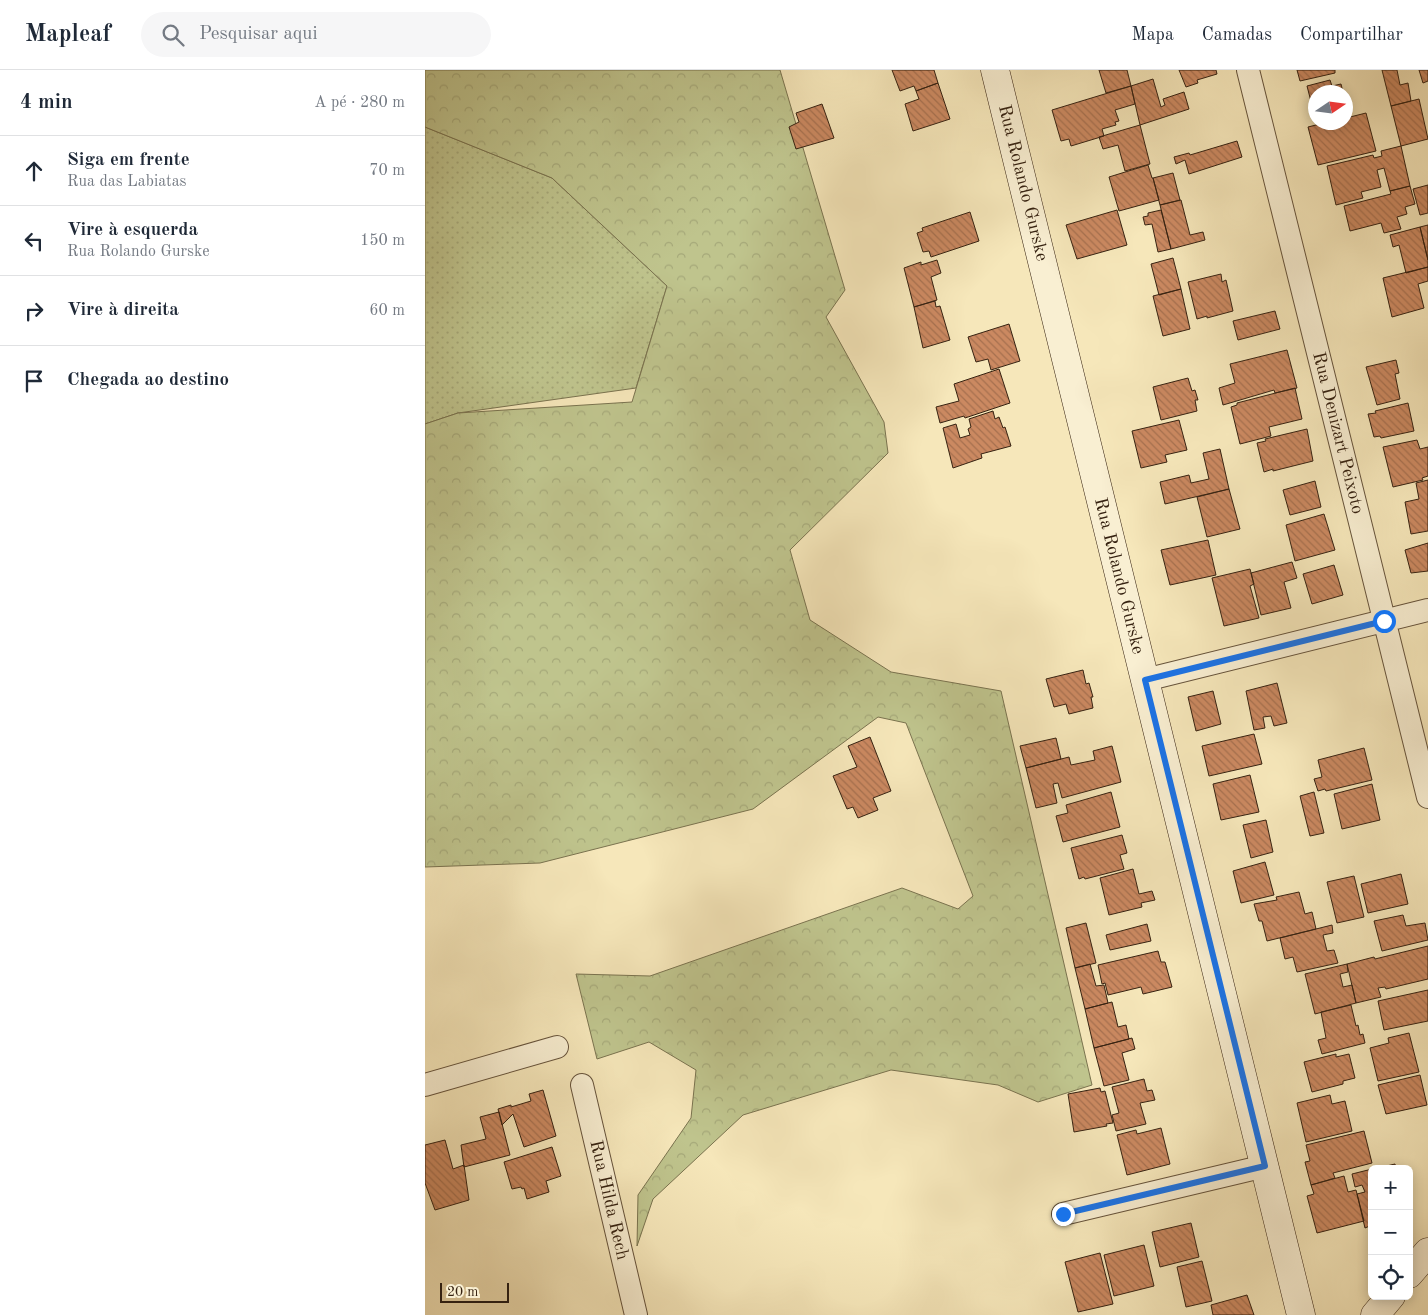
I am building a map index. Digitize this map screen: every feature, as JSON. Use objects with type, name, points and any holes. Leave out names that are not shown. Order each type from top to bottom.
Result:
[{"type":"street","name":"Rua Rolando Gurske","points":[[995,70],[1301,1315]]},
{"type":"street","name":"Rua Denizart Peixoto","points":[[1248,70],[1428,797]]},
{"type":"street","points":[[1145,680],[1428,610]]},
{"type":"street","points":[[425,1086],[557,1047]]},
{"type":"street","name":"Rua Hilda Rech","points":[[582,1085],[636,1315]]},
{"type":"street","points":[[1063,1214],[1265,1166]]},
{"type":"street","points":[[1413,1269],[1428,1252]]},
{"type":"street","points":[[1375,1315],[1388,1300]]},
{"type":"green space","points":[[425,70],[780,70],[845,290],[826,317],[884,422],[888,453],[790,550],[810,620],[891,672],[1001,691],[1092,1085],[1038,1102],[998,1085],[891,1070],[743,1115],[653,1199],[637,1246],[638,1195],[691,1118],[696,1070],[649,1042],[597,1059],[576,974],[650,976],[902,888],[958,909],[973,896],[906,723],[878,717],[753,809],[540,863],[425,867],[425,424],[458,413],[632,402],[667,286],[552,178],[425,127]]},
{"type":"green space","points":[[425,127],[552,178],[667,286],[636,388],[458,413],[425,424]]},
{"type":"building","points":[[892,70],[934,70],[938,83],[916,91],[914,86],[900,91]]},
{"type":"building","points":[[1099,70],[1127,70],[1131,86],[1106,93]]},
{"type":"building","points":[[1179,70],[1216,70],[1217,74],[1197,80],[1198,83],[1186,87]]},
{"type":"building","points":[[1297,70],[1335,70],[1335,73],[1300,81]]},
{"type":"building","points":[[1382,70],[1397,70],[1400,85],[1408,83],[1411,101],[1391,106]]},
{"type":"building","points":[[1419,70],[1428,70],[1428,81],[1423,83]]},
{"type":"building","points":[[1153,79],[1161,107],[1165,105],[1163,99],[1184,92],[1189,109],[1140,125],[1131,86]]},
{"type":"building","points":[[1330,80],[1332,85],[1311,85]]},
{"type":"building","points":[[938,83],[950,119],[913,131],[905,104],[919,99],[916,91]]},
{"type":"building","points":[[1131,86],[1135,104],[1115,110],[1119,121],[1115,122],[1116,125],[1102,129],[1104,136],[1071,146],[1069,139],[1061,141],[1052,110]]},
{"type":"building","points":[[1419,99],[1428,139],[1401,146],[1391,106]]},
{"type":"building","points":[[822,104],[834,138],[796,149],[789,127],[799,122],[796,113]]},
{"type":"building","points":[[1366,113],[1376,151],[1318,165],[1309,130],[1353,130],[1353,116]]},
{"type":"building","points":[[1140,125],[1150,164],[1125,171],[1118,145],[1103,149],[1099,137]]},
{"type":"building","points":[[1237,141],[1242,157],[1189,174],[1185,160],[1176,164],[1174,157],[1189,153],[1190,155]]},
{"type":"building","points":[[1401,146],[1410,186],[1390,191],[1384,168],[1377,170],[1381,187],[1361,192],[1363,198],[1336,205],[1327,166],[1373,155],[1374,158],[1382,156],[1381,151]]},
{"type":"building","points":[[1148,165],[1159,200],[1119,211],[1109,177]]},
{"type":"building","points":[[1173,173],[1180,200],[1160,205],[1153,178]]},
{"type":"building","points":[[1428,185],[1428,213],[1420,215],[1413,189]]},
{"type":"building","points":[[1410,186],[1415,204],[1405,207],[1407,214],[1397,217],[1401,229],[1384,233],[1381,223],[1350,231],[1344,206],[1391,194],[1390,191]]},
{"type":"building","points":[[1181,200],[1190,235],[1203,232],[1205,240],[1171,249],[1160,205]]},
{"type":"building","points":[[1117,210],[1127,245],[1077,259],[1066,225]]},
{"type":"building","points":[[1161,210],[1171,249],[1158,252],[1152,224],[1145,225],[1143,217],[1148,216],[1148,213]]},
{"type":"building","points":[[970,212],[979,241],[931,257],[929,251],[923,252],[917,233],[923,231],[922,228]]},
{"type":"building","points":[[1428,225],[1428,260],[1420,227]]},
{"type":"building","points":[[1420,227],[1428,267],[1406,273],[1399,245],[1393,247],[1390,235]]},
{"type":"building","points":[[1173,258],[1181,289],[1159,295],[1151,264]]},
{"type":"building","points":[[937,260],[941,273],[931,277],[937,300],[914,307],[904,268],[921,262],[921,265]]},
{"type":"building","points":[[1428,267],[1428,281],[1418,284],[1424,308],[1392,317],[1383,278]]},
{"type":"building","points":[[1221,274],[1222,282],[1226,280],[1233,311],[1197,319],[1188,282]]},
{"type":"building","points":[[1181,289],[1190,329],[1163,336],[1153,296]]},
{"type":"building","points":[[935,301],[936,307],[940,306],[950,340],[923,348],[914,307]]},
{"type":"building","points":[[1275,311],[1280,329],[1238,340],[1233,321]]},
{"type":"building","points":[[1009,324],[1020,361],[991,370],[988,359],[976,362],[968,337]]},
{"type":"building","points":[[1287,350],[1297,388],[1275,393],[1274,390],[1223,405],[1219,388],[1235,383],[1230,364]]},
{"type":"building","points":[[1396,360],[1399,373],[1395,374],[1400,399],[1377,405],[1366,367]]},
{"type":"building","points":[[999,369],[1010,403],[965,418],[964,416],[940,423],[936,407],[959,401],[954,384]]},
{"type":"building","points":[[1188,378],[1192,391],[1195,390],[1198,400],[1195,400],[1197,411],[1161,420],[1153,387]]},
{"type":"building","points":[[1295,388],[1302,419],[1269,427],[1271,436],[1240,444],[1231,407],[1237,405],[1237,403]]},
{"type":"building","points":[[1408,403],[1414,431],[1381,438],[1380,436],[1374,437],[1368,414]]},
{"type":"building","points":[[993,411],[995,419],[999,417],[1003,428],[1005,427],[1011,446],[981,454],[982,458],[953,468],[943,428],[956,424],[960,438],[970,435],[968,429],[971,427],[969,419]]},
{"type":"building","points":[[1179,420],[1187,450],[1165,455],[1167,462],[1141,468],[1132,431]]},
{"type":"building","points":[[1307,429],[1313,461],[1264,472],[1257,443],[1266,441],[1265,439]]},
{"type":"building","points":[[1417,440],[1420,449],[1428,447],[1428,476],[1422,478],[1423,480],[1393,487],[1383,447]]},
{"type":"building","points":[[1220,449],[1229,489],[1165,504],[1160,482],[1189,475],[1191,483],[1209,479],[1203,453]]},
{"type":"building","points":[[1428,480],[1428,531],[1411,534],[1405,502],[1419,499],[1416,483]]},
{"type":"building","points":[[1315,481],[1321,507],[1290,515],[1283,490]]},
{"type":"building","points":[[1229,489],[1240,529],[1207,537],[1197,497]]},
{"type":"building","points":[[1324,514],[1335,550],[1295,561],[1286,525]]},
{"type":"building","points":[[1208,540],[1216,575],[1170,585],[1161,550]]},
{"type":"building","points":[[1428,543],[1428,571],[1411,573],[1405,550]]},
{"type":"building","points":[[1292,562],[1297,578],[1284,582],[1291,608],[1261,615],[1251,573]]},
{"type":"building","points":[[1334,565],[1343,595],[1312,604],[1303,574]]},
{"type":"building","points":[[1250,569],[1254,584],[1250,586],[1259,618],[1224,626],[1212,578]]},
{"type":"building","points":[[1083,670],[1086,684],[1089,683],[1093,697],[1091,697],[1093,708],[1069,714],[1066,704],[1054,707],[1046,679]]},
{"type":"building","points":[[1277,683],[1287,723],[1274,726],[1271,716],[1263,717],[1265,728],[1254,730],[1246,691]]},
{"type":"building","points":[[1213,691],[1221,724],[1196,731],[1188,697]]},
{"type":"building","points":[[1254,734],[1262,764],[1209,776],[1202,746]]},
{"type":"building","points":[[870,737],[891,791],[873,798],[878,810],[858,818],[853,807],[847,809],[833,776],[857,767],[848,746]]},
{"type":"building","points":[[1056,738],[1061,759],[1026,768],[1020,746]]},
{"type":"building","points":[[1112,746],[1121,782],[1062,798],[1058,783],[1053,784],[1057,803],[1036,808],[1026,768],[1069,757],[1071,765],[1095,760],[1093,751]]},
{"type":"building","points":[[1364,748],[1372,780],[1326,791],[1325,789],[1318,791],[1314,779],[1322,777],[1318,760]]},
{"type":"building","points":[[1250,775],[1259,812],[1221,820],[1213,784]]},
{"type":"building","points":[[1372,784],[1380,820],[1342,829],[1334,794]]},
{"type":"building","points":[[1111,792],[1120,827],[1063,842],[1056,816],[1068,813],[1066,805]]},
{"type":"building","points":[[1314,792],[1324,833],[1310,836],[1300,796]]},
{"type":"building","points":[[1266,820],[1273,852],[1251,858],[1243,825]]},
{"type":"building","points":[[1122,835],[1127,853],[1120,855],[1124,869],[1079,879],[1071,848]]},
{"type":"building","points":[[1265,862],[1274,895],[1241,903],[1233,871]]},
{"type":"building","points":[[1133,869],[1139,894],[1152,891],[1155,900],[1141,903],[1142,907],[1109,915],[1100,878]]},
{"type":"building","points":[[1401,874],[1408,904],[1368,913],[1361,884]]},
{"type":"building","points":[[1354,876],[1364,917],[1337,923],[1327,882]]},
{"type":"building","points":[[1299,892],[1305,914],[1312,912],[1316,929],[1267,941],[1262,921],[1259,921],[1254,904],[1277,900],[1276,897]]},
{"type":"building","points":[[1403,915],[1406,926],[1425,923],[1428,940],[1382,951],[1374,921]]},
{"type":"building","points":[[1086,923],[1096,963],[1075,968],[1066,928]]},
{"type":"building","points":[[1147,924],[1151,941],[1110,950],[1106,935]]},
{"type":"building","points":[[1332,925],[1333,933],[1323,935],[1327,951],[1334,950],[1338,963],[1297,972],[1293,957],[1285,959],[1280,938]]},
{"type":"building","points":[[1428,946],[1428,979],[1386,989],[1385,987],[1378,988],[1381,997],[1356,1003],[1347,964]]},
{"type":"building","points":[[1158,951],[1161,962],[1165,962],[1172,987],[1143,994],[1141,987],[1108,995],[1105,983],[1102,984],[1098,965]]},
{"type":"building","points":[[1090,964],[1096,986],[1104,985],[1108,1003],[1085,1009],[1075,968]]},
{"type":"building","points":[[1347,964],[1348,972],[1340,974],[1343,987],[1352,985],[1356,1003],[1315,1014],[1305,974]]},
{"type":"building","points":[[1428,990],[1428,1021],[1384,1030],[1378,1001]]},
{"type":"building","points":[[1112,1002],[1118,1027],[1126,1025],[1129,1039],[1094,1048],[1085,1009]]},
{"type":"building","points":[[1351,1005],[1356,1026],[1358,1025],[1360,1035],[1363,1034],[1365,1043],[1322,1054],[1318,1040],[1326,1038],[1321,1012]]},
{"type":"building","points":[[1409,1033],[1419,1072],[1378,1081],[1370,1048],[1389,1043],[1388,1038]]},
{"type":"building","points":[[1132,1038],[1135,1049],[1122,1053],[1129,1080],[1104,1086],[1094,1048]]},
{"type":"building","points":[[1336,1054],[1336,1057],[1349,1054],[1355,1078],[1343,1081],[1343,1084],[1312,1092],[1304,1062]]},
{"type":"building","points":[[1420,1075],[1427,1105],[1386,1114],[1378,1085]]},
{"type":"building","points":[[1144,1079],[1147,1091],[1152,1090],[1155,1100],[1140,1103],[1146,1124],[1116,1131],[1112,1115],[1119,1113],[1112,1087]]},
{"type":"building","points":[[1100,1088],[1101,1092],[1105,1091],[1113,1123],[1106,1124],[1107,1126],[1074,1132],[1068,1094]]},
{"type":"building","points":[[543,1090],[556,1136],[524,1147],[513,1114],[502,1125],[498,1109],[531,1101],[529,1094]]},
{"type":"building","points":[[1330,1095],[1332,1104],[1345,1101],[1352,1131],[1306,1142],[1297,1103]]},
{"type":"building","points":[[499,1112],[510,1155],[464,1167],[461,1145],[486,1139],[480,1117]]},
{"type":"building","points":[[1161,1128],[1170,1164],[1127,1175],[1117,1135],[1136,1130],[1137,1134]]},
{"type":"building","points":[[1364,1131],[1372,1163],[1333,1173],[1335,1178],[1311,1185],[1305,1162],[1310,1161],[1306,1145]]},
{"type":"building","points":[[445,1140],[453,1169],[464,1165],[469,1200],[435,1210],[425,1183],[425,1145]]},
{"type":"building","points":[[552,1147],[561,1176],[546,1181],[549,1192],[527,1199],[524,1188],[512,1189],[504,1162]]},
{"type":"building","points":[[1368,1170],[1368,1227],[1365,1228],[1357,1194],[1365,1192],[1362,1185],[1355,1187],[1352,1174]]},
{"type":"building","points":[[1344,1176],[1348,1192],[1356,1190],[1364,1221],[1317,1233],[1307,1196],[1314,1194],[1311,1185]]},
{"type":"building","points":[[1191,1223],[1199,1257],[1160,1267],[1152,1232]]},
{"type":"building","points":[[1144,1245],[1154,1286],[1114,1296],[1104,1255]]},
{"type":"building","points":[[1100,1253],[1113,1304],[1078,1312],[1065,1262]]},
{"type":"building","points":[[1202,1261],[1212,1301],[1186,1307],[1177,1267]]},
{"type":"building","points":[[1247,1295],[1254,1315],[1213,1315],[1211,1305]]},
{"type":"route","points":[[1063,1214],[1265,1166],[1145,680],[1384,621]]}]
